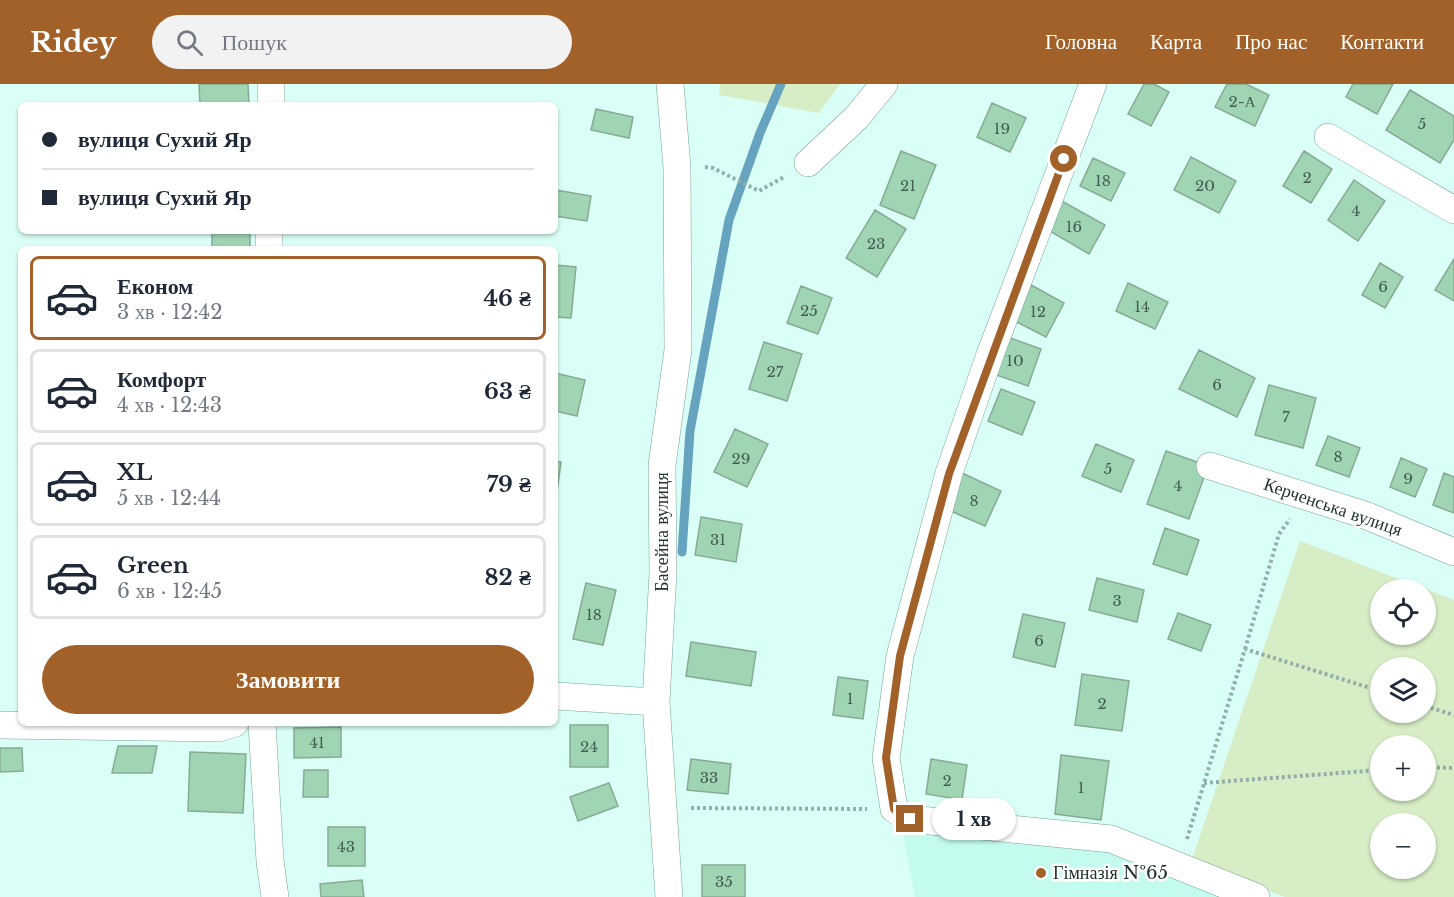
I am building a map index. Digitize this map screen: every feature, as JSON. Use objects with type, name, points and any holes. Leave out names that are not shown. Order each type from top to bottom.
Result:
[{"type":"street","points":[[271,84],[271,102]]},
{"type":"street","name":"Басейна вулиця","points":[[669,897],[656,702],[663,572],[662,465],[678,350],[677,167],[670,84]]},
{"type":"street","points":[[808,163],[857,117],[884,84]]},
{"type":"street","points":[[1093,84],[992,352],[949,474],[900,656],[886,758],[894,809],[910,819],[1111,840],[1256,897]]},
{"type":"street","points":[[1328,137],[1454,210]]},
{"type":"street","name":"Керченська вулиця","points":[[1210,466],[1365,515],[1454,552]]},
{"type":"street","points":[[558,696],[656,702]]},
{"type":"street","points":[[0,725],[18,725]]},
{"type":"street","points":[[73,726],[219,728],[225,726]]},
{"type":"street","points":[[262,726],[270,861],[275,897]]},
{"type":"path","points":[[712,168],[759,191]]},
{"type":"path","points":[[1178,868],[1279,534]]},
{"type":"path","points":[[1245,649],[1370,689]]},
{"type":"path","points":[[1436,709],[1454,715]]},
{"type":"path","points":[[1436,768],[1454,768]]},
{"type":"path","points":[[1204,783],[1370,771]]},
{"type":"path","points":[[663,808],[894,809]]},
{"type":"shaded area","points":[[720,84],[840,84],[819,113],[719,95]]},
{"type":"shaded area","points":[[1300,541],[1399,579],[1370,579],[1370,645],[1436,645],[1436,593],[1454,600],[1454,897],[1285,897],[1191,862]]},
{"type":"shaded area","name":"Гімназія №65","points":[[902,830],[1111,849],[1231,897],[915,897]]},
{"type":"building","points":[[199,84],[248,84],[249,102],[200,102]]},
{"type":"building","points":[[1144,84],[1154,84],[1169,92],[1151,126],[1128,114]]},
{"type":"building","points":[[1227,84],[1246,84],[1269,95],[1255,126],[1215,107]]},
{"type":"building","points":[[1353,84],[1393,84],[1377,114],[1346,97]]},
{"type":"building","points":[[1410,90],[1454,116],[1454,140],[1440,163],[1386,130]]},
{"type":"building","points":[[992,103],[1026,118],[1010,152],[977,137]]},
{"type":"building","points":[[596,109],[633,117],[629,138],[591,130]]},
{"type":"building","points":[[901,151],[936,165],[914,219],[880,205]]},
{"type":"building","points":[[1304,151],[1332,169],[1311,203],[1283,186]]},
{"type":"building","points":[[1191,157],[1236,181],[1219,213],[1174,190]]},
{"type":"building","points":[[1093,158],[1125,173],[1111,201],[1080,186]]},
{"type":"building","points":[[1354,180],[1385,201],[1358,241],[1328,220]]},
{"type":"building","points":[[558,190],[591,196],[587,221],[558,216]]},
{"type":"building","points":[[1058,199],[1105,225],[1089,254],[1043,227]]},
{"type":"building","points":[[875,210],[906,229],[877,277],[846,258]]},
{"type":"building","points":[[212,234],[250,234],[250,246],[212,246]]},
{"type":"building","points":[[1454,259],[1454,301],[1435,290]]},
{"type":"building","points":[[1380,263],[1403,277],[1385,308],[1362,295]]},
{"type":"building","points":[[558,265],[576,267],[571,318],[558,317]]},
{"type":"building","points":[[1128,283],[1168,302],[1155,329],[1116,311]]},
{"type":"building","points":[[1031,285],[1064,303],[1046,337],[1013,320]]},
{"type":"building","points":[[801,286],[832,298],[818,334],[787,323]]},
{"type":"building","points":[[1002,335],[1041,349],[1028,386],[988,372]]},
{"type":"building","points":[[764,342],[802,354],[787,401],[749,389]]},
{"type":"building","points":[[1199,350],[1255,378],[1237,417],[1179,389]]},
{"type":"building","points":[[558,374],[585,380],[577,416],[558,412]]},
{"type":"building","points":[[1269,385],[1316,398],[1303,448],[1255,435]]},
{"type":"building","points":[[1001,389],[1035,402],[1022,435],[988,421]]},
{"type":"building","points":[[735,429],[768,444],[747,487],[714,472]]},
{"type":"building","points":[[1328,436],[1360,448],[1349,477],[1316,465]]},
{"type":"building","points":[[1096,444],[1134,460],[1121,492],[1082,476]]},
{"type":"building","points":[[1166,451],[1208,466],[1189,519],[1147,504]]},
{"type":"building","points":[[1401,458],[1427,469],[1415,497],[1390,487]]},
{"type":"building","points":[[558,462],[561,462],[558,484]]},
{"type":"building","points":[[962,473],[1001,491],[985,526],[946,509]]},
{"type":"building","points":[[1444,473],[1454,477],[1454,513],[1433,505]]},
{"type":"building","points":[[701,517],[742,524],[736,562],[695,555]]},
{"type":"building","points":[[1165,528],[1199,540],[1187,575],[1153,564]]},
{"type":"building","points":[[1097,578],[1144,590],[1137,622],[1089,610]]},
{"type":"building","points":[[586,583],[616,590],[603,645],[573,639]]},
{"type":"building","points":[[1178,613],[1211,625],[1201,651],[1168,639]]},
{"type":"building","points":[[1023,614],[1065,623],[1055,667],[1013,657]]},
{"type":"building","points":[[691,642],[756,652],[751,686],[686,676]]},
{"type":"building","points":[[1082,674],[1129,681],[1122,731],[1075,725]]},
{"type":"building","points":[[838,677],[868,681],[863,719],[833,715]]},
{"type":"building","points":[[570,725],[608,725],[608,767],[570,767]]},
{"type":"building","points":[[341,727],[341,757],[294,758],[294,728]]},
{"type":"building","points":[[118,746],[157,746],[152,773],[112,773]]},
{"type":"building","points":[[0,748],[22,748],[23,771],[0,772]]},
{"type":"building","points":[[190,752],[246,754],[243,813],[188,811]]},
{"type":"building","points":[[1061,755],[1109,761],[1101,820],[1055,814]]},
{"type":"building","points":[[691,759],[731,764],[728,794],[687,790]]},
{"type":"building","points":[[931,759],[967,765],[962,800],[926,794]]},
{"type":"building","points":[[304,770],[328,770],[328,797],[303,797]]},
{"type":"building","points":[[609,783],[618,806],[578,821],[570,797]]},
{"type":"building","points":[[328,827],[365,827],[365,866],[328,866]]},
{"type":"building","points":[[702,865],[745,865],[745,897],[702,897]]},
{"type":"building","points":[[362,880],[364,897],[321,897],[320,884]]},
{"type":"waterway","points":[[682,552],[690,431],[729,220],[760,133],[781,84]]},
{"type":"place","name":"Гімназія №65","points":[[1041,873]]},
{"type":"route","points":[[910,819],[894,809],[886,758],[900,656],[949,474],[1064,159]]}]
